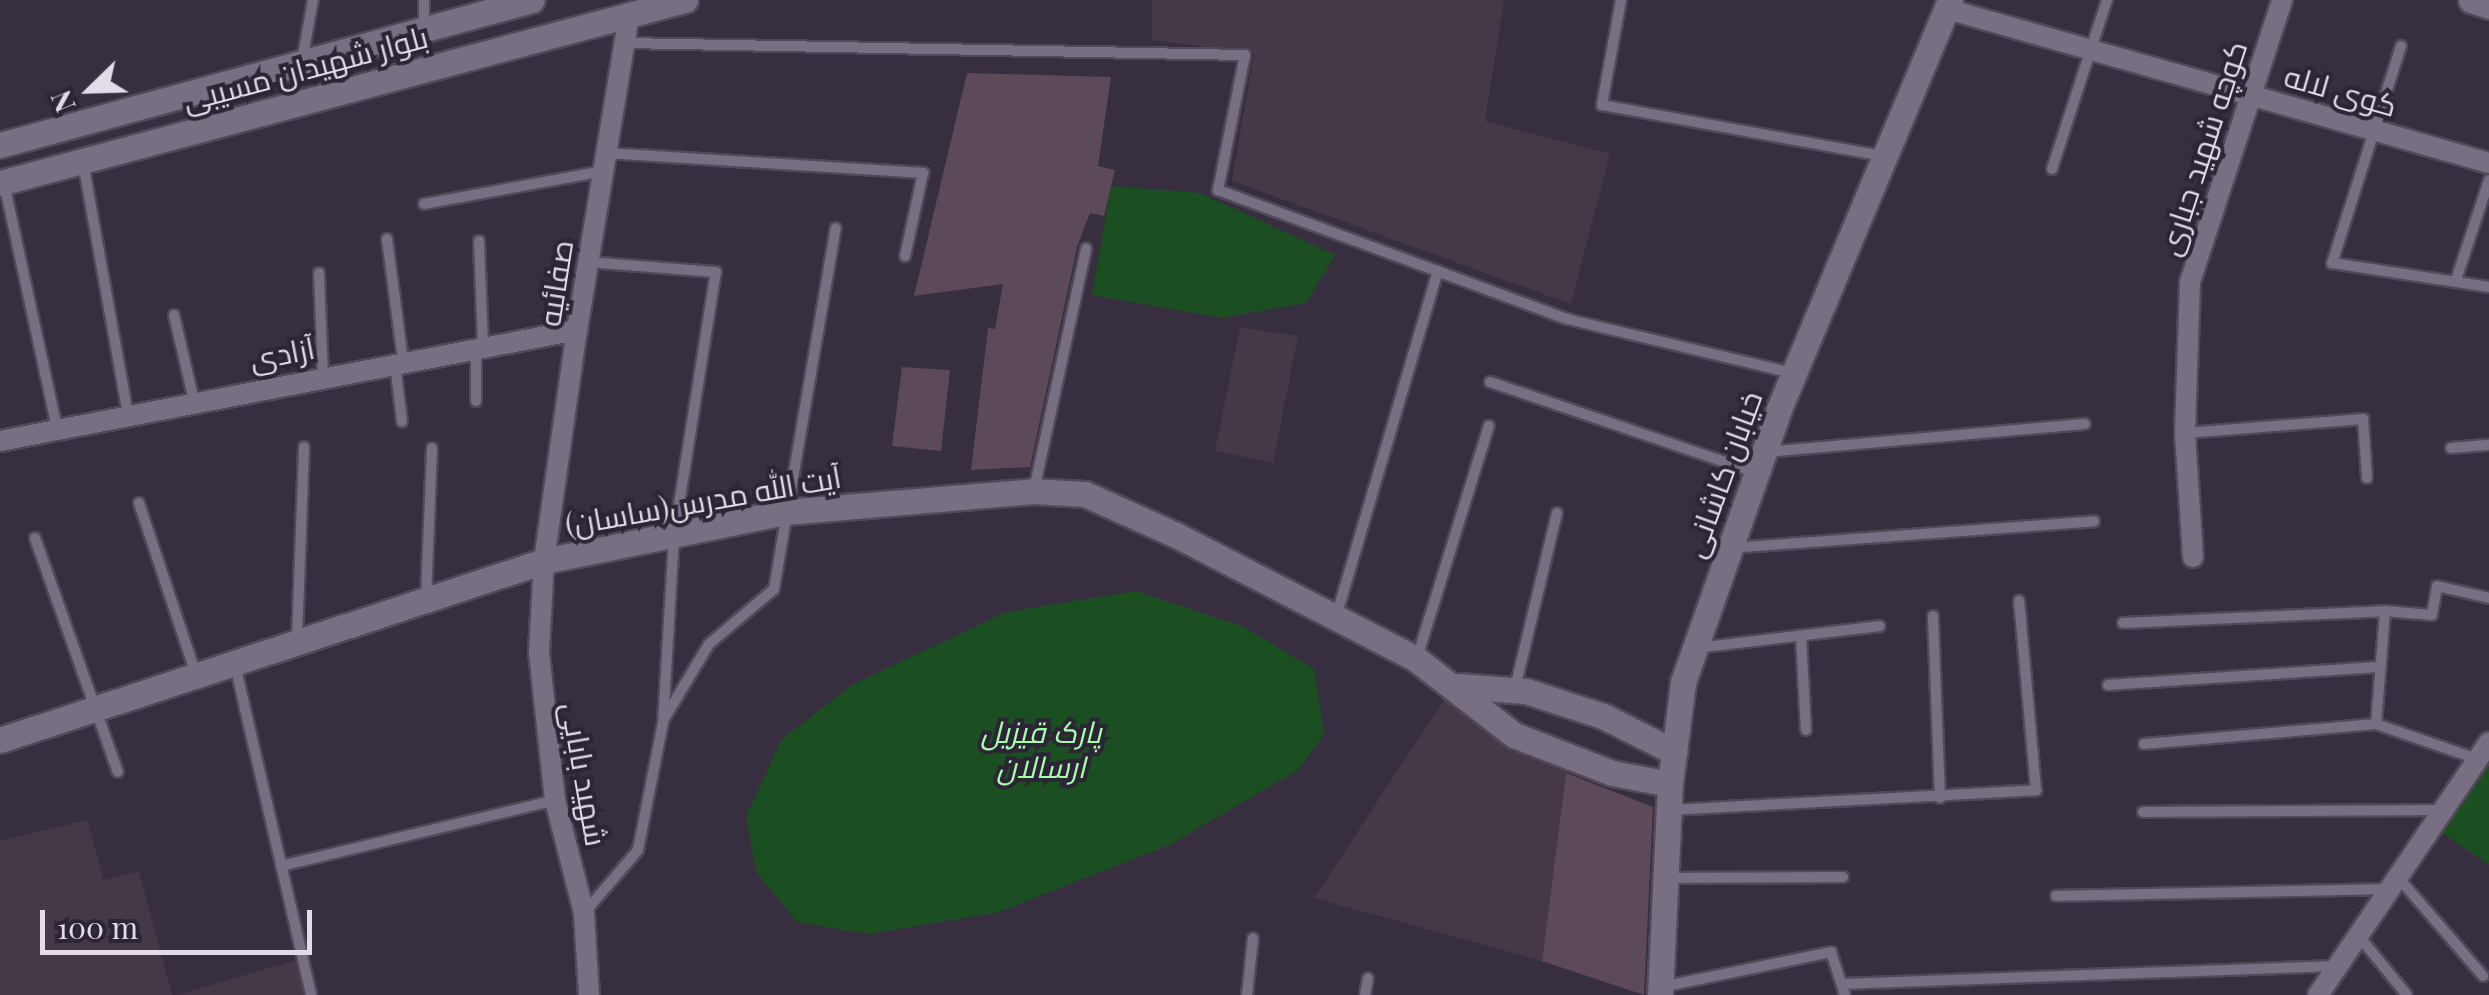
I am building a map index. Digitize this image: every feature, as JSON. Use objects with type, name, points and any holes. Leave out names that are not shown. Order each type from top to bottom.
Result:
[{"type":"street","name":"بلوار شهیدان مسیبی","points":[[0,145],[532,0]]},
{"type":"street","name":"بلوار شهیدان مسیبی","points":[[2,183],[685,0]]},
{"type":"street","name":"کوچه شهید جباری","points":[[2193,557],[2184,433],[2190,282],[2282,0]]},
{"type":"street","points":[[2471,0],[2489,6]]},
{"type":"street","name":"خیابان کاشانی","points":[[1660,991],[1670,784],[1683,682],[1793,374],[1948,4]]},
{"type":"street","name":"کوی لاله","points":[[1948,4],[2091,50],[2489,163]]},
{"type":"street","name":"صفائیه","points":[[544,561],[629,15]]},
{"type":"street","name":"آزادی","points":[[0,441],[577,330]]},
{"type":"street","name":"آیت الله مدرس(ساسان)","points":[[0,740],[195,671],[544,561],[785,512],[1034,491],[1086,494],[1336,618],[1416,659],[1458,686],[1514,735],[1612,773],[1670,784]]},
{"type":"street","name":"شهید بابایی","points":[[544,561],[539,652],[555,800],[584,913],[590,995]]},
{"type":"street","name":"آیت الله مدرس(ساسان)","points":[[1458,686],[1515,689],[1603,716],[1674,752]]},
{"type":"street","points":[[2318,995],[2483,751]]},
{"type":"lane","points":[[302,62],[313,0]]},
{"type":"lane","points":[[424,0],[424,29]]},
{"type":"lane","points":[[1621,0],[1602,105],[1883,156]]},
{"type":"lane","points":[[2052,169],[2107,0]]},
{"type":"lane","points":[[625,43],[1245,56],[1218,190],[1567,319],[1793,374]]},
{"type":"lane","points":[[2401,46],[2332,263],[2489,287]]},
{"type":"lane","points":[[83,161],[128,415]]},
{"type":"lane","points":[[424,204],[605,162],[923,173],[905,256]]},
{"type":"lane","points":[[2456,280],[2489,180]]},
{"type":"lane","points":[[2,183],[57,429]]},
{"type":"lane","points":[[663,722],[709,644],[774,589],[836,228]]},
{"type":"lane","points":[[387,239],[402,422]]},
{"type":"lane","points":[[476,401],[479,240]]},
{"type":"lane","points":[[1034,491],[1086,250]]},
{"type":"lane","points":[[584,913],[638,850],[663,722],[674,536],[716,272],[588,262]]},
{"type":"lane","points":[[1336,618],[1438,271]]},
{"type":"lane","points":[[319,274],[323,376]]},
{"type":"lane","points":[[174,314],[194,401]]},
{"type":"lane","points":[[1490,382],[1760,462],[2085,424]]},
{"type":"lane","points":[[2184,433],[2363,419],[2367,478]]},
{"type":"lane","points":[[1416,659],[1489,426]]},
{"type":"lane","points":[[2451,448],[2489,444]]},
{"type":"lane","points":[[297,640],[304,447]]},
{"type":"lane","points":[[426,599],[432,448]]},
{"type":"lane","points":[[139,504],[195,671]]},
{"type":"lane","points":[[1515,689],[1557,513]]},
{"type":"lane","points":[[1729,548],[2094,521]]},
{"type":"lane","points":[[35,538],[118,772]]},
{"type":"lane","points":[[2123,623],[2385,611],[2432,614],[2437,586],[2489,598]]},
{"type":"lane","points":[[1669,810],[2036,790],[2019,601]]},
{"type":"lane","points":[[2376,724],[2385,611]]},
{"type":"lane","points":[[1933,616],[1940,798]]},
{"type":"lane","points":[[1695,648],[1880,626]]},
{"type":"lane","points":[[1801,636],[1806,730]]},
{"type":"lane","points":[[234,660],[311,995]]},
{"type":"lane","points":[[2108,685],[2380,667]]},
{"type":"lane","points":[[2144,744],[2376,724],[2483,751]]},
{"type":"lane","points":[[282,866],[555,800]]},
{"type":"lane","points":[[2143,812],[2442,810]]},
{"type":"lane","points":[[1665,878],[1843,877]]},
{"type":"lane","points":[[2056,896],[2393,882],[2483,976]]},
{"type":"lane","points":[[2358,935],[2407,995]]},
{"type":"lane","points":[[1247,995],[1253,938]]},
{"type":"lane","points":[[1660,991],[1831,952],[1844,990],[2337,966]]},
{"type":"lane","points":[[1366,995],[1368,978]]},
{"type":"shaded area","points":[[1152,0],[1504,0],[1485,121],[1610,154],[1571,304],[1232,181],[1254,53],[1152,40]]},
{"type":"shaded area","points":[[1240,327],[1298,336],[1273,463],[1215,451]]},
{"type":"shaded area","points":[[1448,694],[1566,771],[1542,961],[1314,898]]},
{"type":"shaded area","points":[[87,820],[104,880],[139,871],[172,995],[0,995],[0,841]]},
{"type":"shaded area","points":[[303,958],[311,995],[177,995]]},
{"type":"green space","points":[[1111,186],[1200,193],[1335,255],[1306,303],[1222,318],[1092,295]]},
{"type":"green space","name":"پارک قیزیل ارسالان","points":[[1136,591],[1244,627],[1314,669],[1324,735],[1298,770],[1171,844],[999,912],[869,934],[797,922],[756,872],[746,816],[782,739],[852,685],[1006,612]]},
{"type":"green space","points":[[2489,755],[2489,865],[2438,830]]},
{"type":"building","points":[[967,73],[1111,77],[1098,166],[1115,170],[1104,216],[1090,213],[1077,247],[1030,467],[971,470],[988,328],[995,329],[1003,284],[914,296]]},
{"type":"building","points":[[902,367],[950,370],[941,451],[892,446]]},
{"type":"building","points":[[1566,773],[1653,807],[1644,995],[1542,961]]}]
